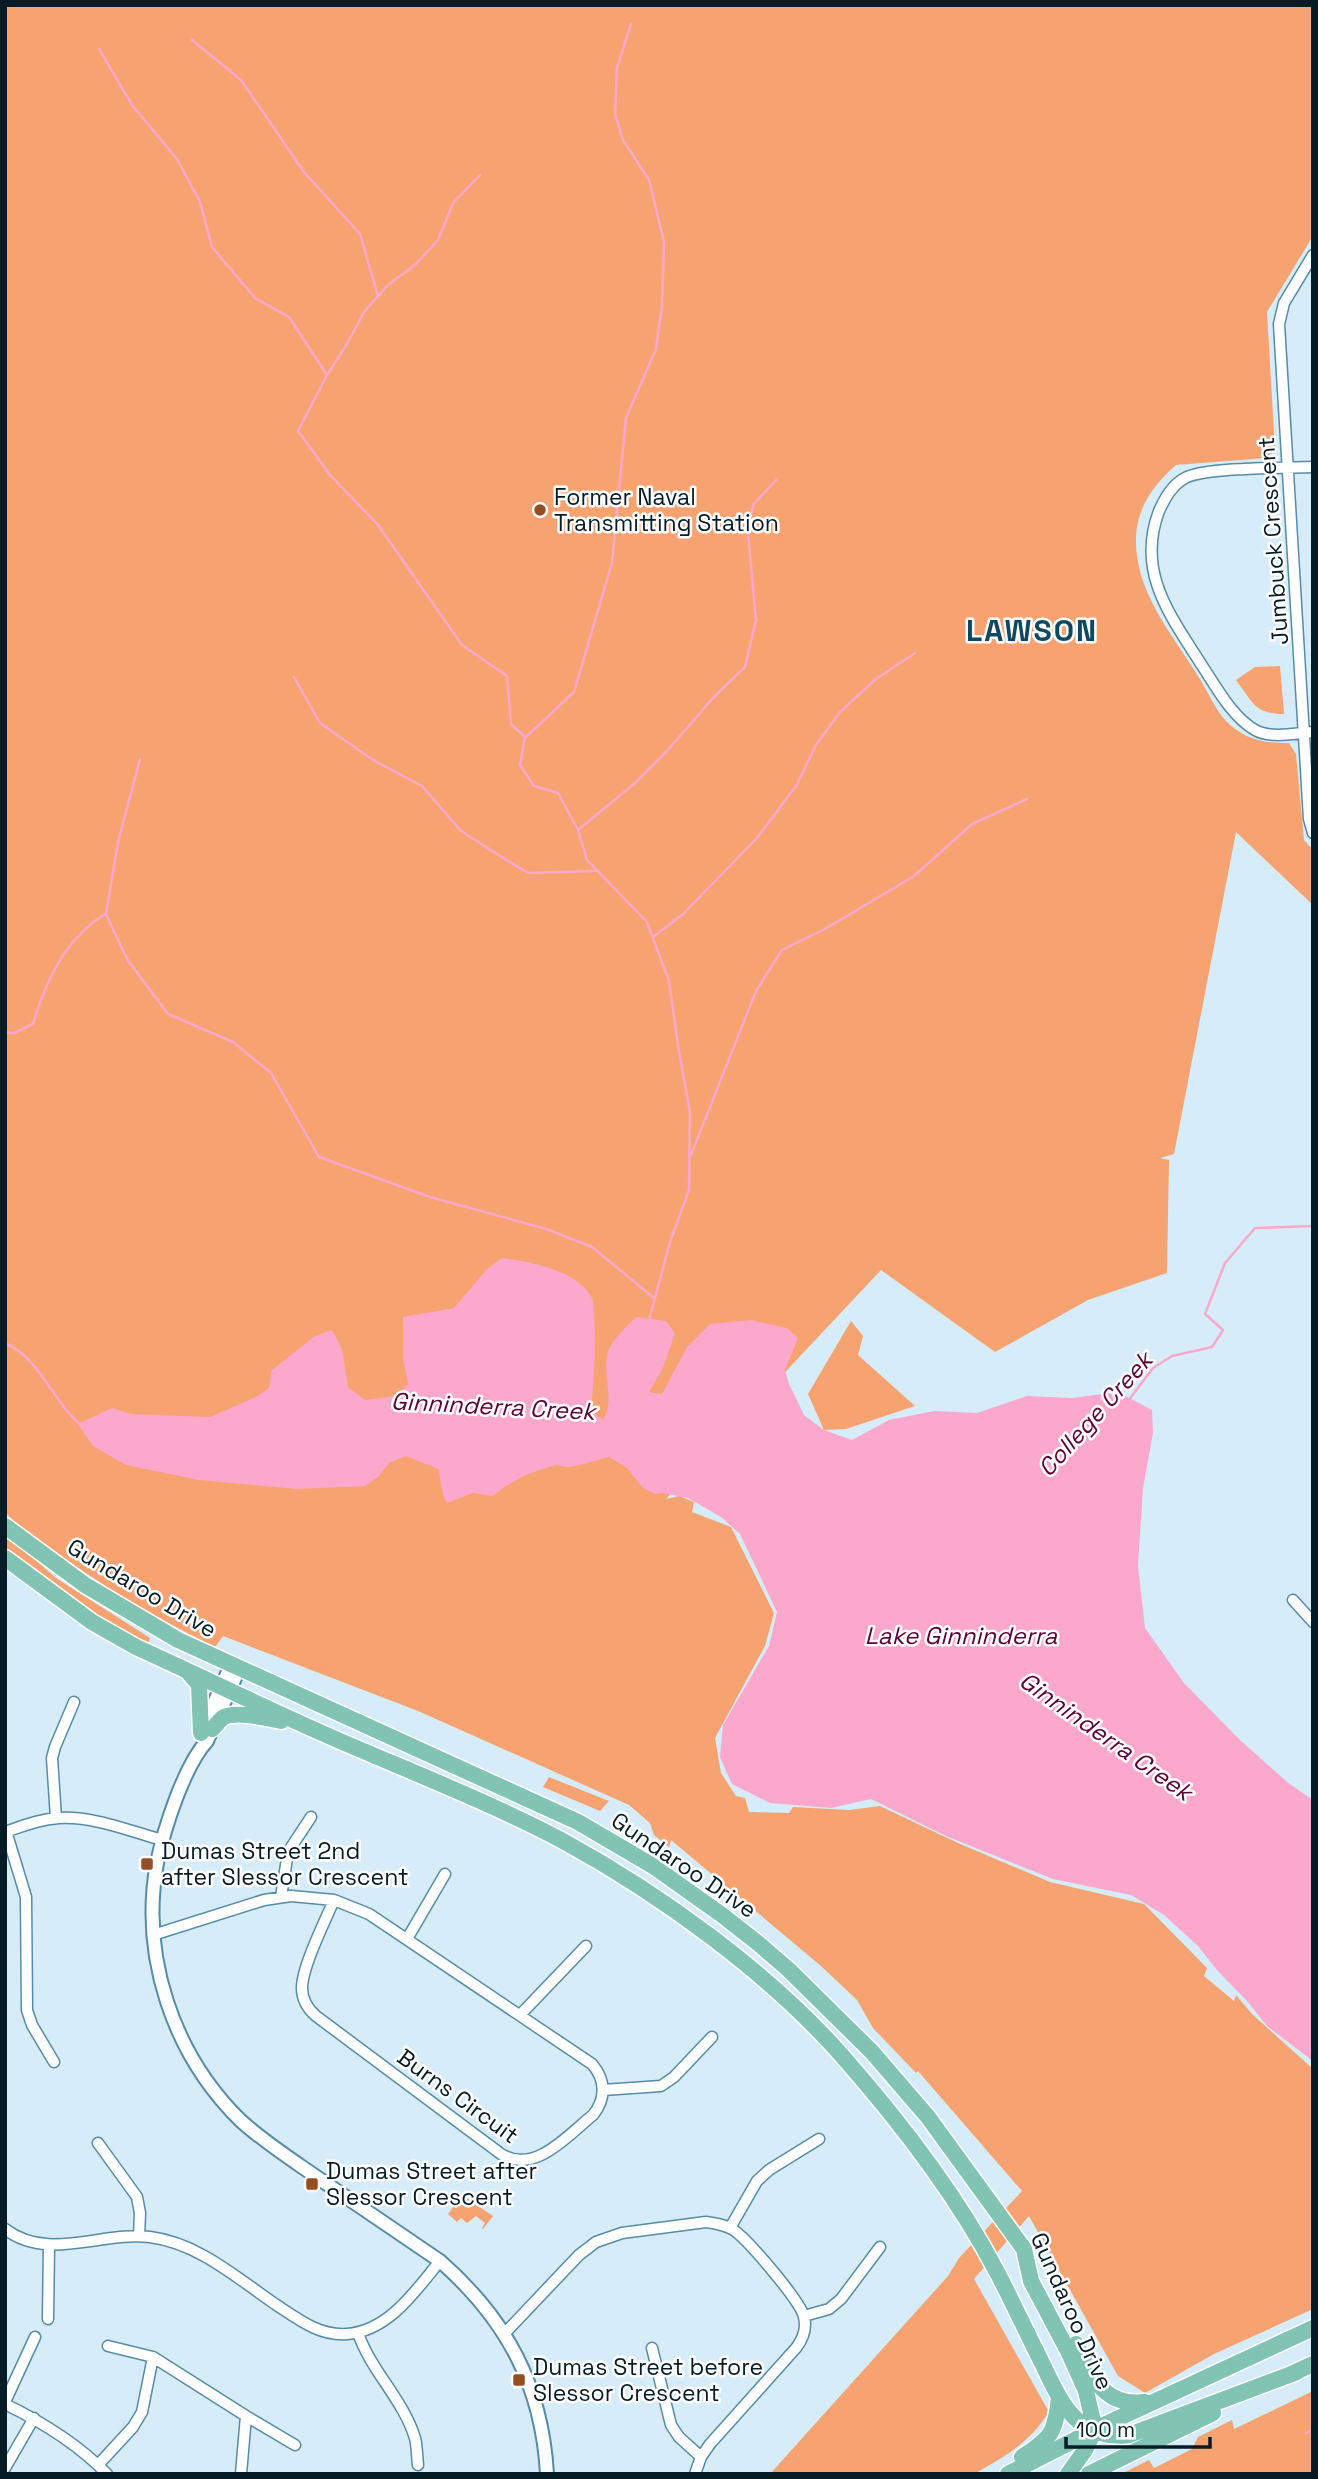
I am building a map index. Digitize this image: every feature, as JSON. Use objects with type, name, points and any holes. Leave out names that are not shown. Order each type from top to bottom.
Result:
[{"type":"main road","name":"Gundaroo Drive","points":[[5,1526],[62,1570],[162,1632],[578,1822],[653,1866],[722,1914],[789,1970],[873,2052],[928,2117],[1024,2249],[1031,2281],[1086,2391],[1095,2430]]},
{"type":"main road","name":"Gundaroo Drive","points":[[5,1558],[92,1622],[136,1647],[564,1842],[649,1893],[710,1936],[758,1975],[842,2054],[901,2125],[948,2189],[997,2271],[1059,2398],[1081,2424],[1095,2430]]},
{"type":"main road","points":[[186,1670],[199,1685],[206,1732]]},
{"type":"main road","points":[[206,1732],[224,1717],[235,1716],[263,1717],[307,1727]]},
{"type":"main road","points":[[1024,2249],[1101,2387],[1122,2403],[1159,2400]]},
{"type":"main road","points":[[1008,2474],[1095,2430],[1313,2328]]},
{"type":"main road","points":[[1090,2474],[1313,2364]]},
{"type":"main road","points":[[1095,2430],[1116,2437],[1142,2432],[1297,2372]]},
{"type":"main road","points":[[999,2474],[1046,2441],[1053,2430],[1059,2398]]},
{"type":"main road","points":[[1068,2474],[1095,2430]]},
{"type":"street","name":"Jumbuck Crescent","points":[[1313,255],[1284,303],[1279,318],[1308,732],[1309,819],[1313,833]]},
{"type":"street","points":[[1308,732],[1262,733],[1251,728],[1237,713],[1218,689],[1164,605],[1154,576],[1152,555],[1158,513],[1172,489],[1182,480],[1202,473],[1313,467]]},
{"type":"street","points":[[1293,1600],[1313,1622]]},
{"type":"street","points":[[235,1667],[206,1732],[207,1741],[198,1750],[178,1796],[162,1840],[154,1887],[153,1935],[162,1986],[178,2032],[216,2093],[252,2130],[440,2261],[476,2294],[505,2333],[533,2395],[541,2427],[547,2474]]},
{"type":"street","points":[[56,1818],[52,1758],[74,1702]]},
{"type":"street","points":[[281,1897],[288,1852],[311,1817]]},
{"type":"street","points":[[54,2062],[32,2025],[27,2010],[26,1897],[6,1832],[56,1818],[83,1819],[162,1840]]},
{"type":"street","points":[[407,1939],[444,1874]]},
{"type":"street","points":[[153,1935],[256,1902],[281,1897],[313,1896],[334,1900],[369,1914],[592,2064],[601,2079],[603,2090],[661,2086],[674,2077],[712,2037]]},
{"type":"street","name":"Burns Circuit","points":[[334,1900],[303,1980],[303,1997],[308,2008],[501,2154],[523,2161],[539,2157],[593,2115],[600,2106],[603,2090]]},
{"type":"street","points":[[520,2015],[586,1946]]},
{"type":"street","points":[[730,2228],[757,2181],[769,2170],[819,2139]]},
{"type":"street","points":[[98,2143],[137,2197],[141,2213],[139,2236]]},
{"type":"street","points":[[505,2333],[579,2255],[598,2241],[622,2233],[706,2222],[730,2228],[745,2240],[800,2305],[805,2327],[800,2343],[701,2456],[695,2474]]},
{"type":"street","points":[[5,2229],[23,2240],[49,2245],[139,2236],[164,2240],[200,2254],[310,2326],[334,2334],[358,2333],[381,2323],[394,2313],[440,2261]]},
{"type":"street","points":[[48,2319],[49,2245]]},
{"type":"street","points":[[804,2316],[829,2309],[841,2299],[880,2247]]},
{"type":"street","points":[[358,2333],[372,2364],[404,2411],[416,2439],[418,2465]]},
{"type":"street","points":[[35,2337],[5,2403],[67,2440],[107,2474]]},
{"type":"street","points":[[108,2346],[153,2357],[295,2445]]},
{"type":"street","points":[[652,2348],[671,2425],[701,2456]]},
{"type":"street","points":[[98,2465],[137,2422],[142,2412],[153,2357]]},
{"type":"street","points":[[241,2474],[246,2416]]},
{"type":"street","points":[[5,2468],[34,2418]]},
{"type":"shaded area","points":[[5,5],[1313,5],[1313,236],[1267,312],[1275,450],[1266,458],[1176,465],[1148,496],[1137,526],[1137,556],[1148,593],[1218,711],[1226,721],[1247,736],[1272,743],[1289,743],[1296,754],[1304,840],[1313,850],[1313,905],[1236,832],[1174,1154],[1160,1158],[1169,1160],[1167,1273],[1088,1300],[995,1352],[881,1270],[666,1499],[679,1496],[694,1502],[692,1512],[731,1527],[774,1613],[765,1646],[715,1738],[721,1773],[736,1796],[745,1798],[749,1812],[789,1813],[793,1807],[849,1810],[880,1806],[1050,1882],[1144,1904],[1207,1968],[1204,1976],[1234,2001],[1236,1995],[1252,2014],[1313,2069],[1313,2309],[1214,2354],[1145,2393],[1118,2376],[1029,2216],[974,2279],[1049,2412],[1016,2448],[974,2474],[770,2474],[948,2276],[959,2258],[1022,2191],[918,2071],[916,2073],[873,2028],[857,2000],[821,1966],[671,1840],[669,1847],[654,1835],[650,1823],[629,1805],[418,1711],[223,1636],[215,1647],[161,1619],[84,1572],[11,1519],[5,1511]]},
{"type":"shaded area","points":[[1280,666],[1284,714],[1260,709],[1236,680],[1255,667]]},
{"type":"shaded area","points":[[851,1321],[863,1336],[858,1355],[915,1406],[846,1429],[824,1430],[808,1394]]},
{"type":"shaded area","points":[[5,1533],[56,1578],[150,1638],[148,1645],[75,1601],[22,1564],[5,1550]]},
{"type":"shaded area","points":[[549,1777],[609,1801],[600,1811],[543,1787]]},
{"type":"shaded area","points":[[462,2195],[493,2216],[483,2229],[485,2223],[476,2216],[467,2223],[461,2218],[457,2222],[448,2214]]},
{"type":"shaded area","points":[[1313,2391],[1313,2471],[1307,2474],[1121,2474],[1149,2460],[1154,2468],[1192,2449],[1198,2437],[1232,2420],[1234,2429]]},
{"type":"water","name":"Lake Ginninderra","points":[[502,1258],[539,1265],[565,1274],[586,1289],[592,1298],[595,1350],[591,1411],[603,1420],[608,1405],[608,1351],[618,1335],[636,1317],[666,1321],[675,1333],[663,1368],[649,1392],[662,1394],[687,1347],[710,1324],[751,1320],[787,1328],[798,1338],[785,1370],[804,1415],[824,1430],[852,1440],[889,1420],[934,1411],[977,1413],[1027,1396],[1072,1398],[1118,1392],[1152,1410],[1153,1433],[1143,1488],[1138,1566],[1145,1628],[1184,1683],[1240,1740],[1287,1782],[1313,1800],[1313,2061],[1267,2026],[1198,1946],[1164,1915],[1131,1895],[1053,1879],[946,1836],[871,1799],[831,1808],[770,1803],[732,1784],[720,1757],[723,1725],[769,1646],[777,1612],[740,1534],[721,1517],[688,1498],[655,1494],[643,1488],[627,1468],[609,1457],[575,1466],[549,1467],[516,1480],[493,1496],[473,1493],[447,1503],[438,1469],[406,1456],[389,1463],[378,1477],[365,1486],[297,1489],[199,1480],[126,1465],[93,1446],[78,1424],[112,1408],[131,1414],[210,1417],[256,1397],[269,1388],[272,1370],[315,1336],[332,1330],[342,1349],[348,1387],[365,1400],[397,1396],[408,1384],[403,1358],[403,1317],[454,1308],[487,1269]]},
{"type":"waterway","points":[[526,737],[574,692],[612,563],[626,418],[656,349],[662,306],[664,242],[649,180],[623,140],[615,114],[617,68],[631,24]]},
{"type":"waterway","points":[[192,40],[241,80],[304,172],[360,234],[378,296]]},
{"type":"waterway","points":[[99,49],[132,105],[177,159],[200,202],[212,247],[255,298],[289,317],[327,375],[298,431],[330,475],[378,525],[462,645],[507,676],[511,724],[525,737],[520,765],[534,786],[558,793],[578,830],[587,860],[647,922],[669,981],[690,1112],[689,1190],[670,1242],[649,1320]]},
{"type":"waterway","points":[[327,375],[364,312],[388,285],[416,264],[438,240],[453,203],[480,175]]},
{"type":"waterway","points":[[578,830],[634,784],[745,667],[756,620],[748,533],[753,505],[776,480]]},
{"type":"waterway","points":[[653,937],[682,915],[757,838],[796,786],[816,745],[840,712],[876,679],[915,653]]},
{"type":"waterway","points":[[294,677],[320,723],[373,760],[422,786],[461,831],[528,873],[595,871]]},
{"type":"waterway","points":[[140,759],[118,842],[106,914],[127,959],[168,1014],[233,1042],[271,1073],[319,1157],[430,1197],[546,1229],[592,1247],[654,1298]]},
{"type":"waterway","points":[[691,1155],[756,991],[782,950],[825,929],[914,876],[972,824],[1027,799]]},
{"type":"waterway","points":[[5,1032],[14,1033],[33,1024],[44,992],[59,962],[79,935],[105,914]]},
{"type":"waterway","name":"College Creek","points":[[1128,1401],[1153,1368],[1172,1356],[1212,1347],[1223,1330],[1205,1314],[1225,1263],[1255,1228],[1313,1226]]},
{"type":"waterway","name":"Ginninderra Creek","points":[[5,1343],[28,1359],[70,1415],[80,1424]]},
{"type":"waterway","points":[[1306,2433],[1313,2430]]},
{"type":"place","name":"Former Naval Transmitting Station","points":[[540,510]]},
{"type":"place","name":"Dumas Street 2nd after Slessor Crescent","points":[[147,1864]]},
{"type":"place","name":"Dumas Street after Slessor Crescent","points":[[312,2184]]},
{"type":"place","name":"Dumas Street before Slessor Crescent","points":[[519,2380]]},
{"type":"district","name":"LAWSON","points":[[1032,630]]}]
